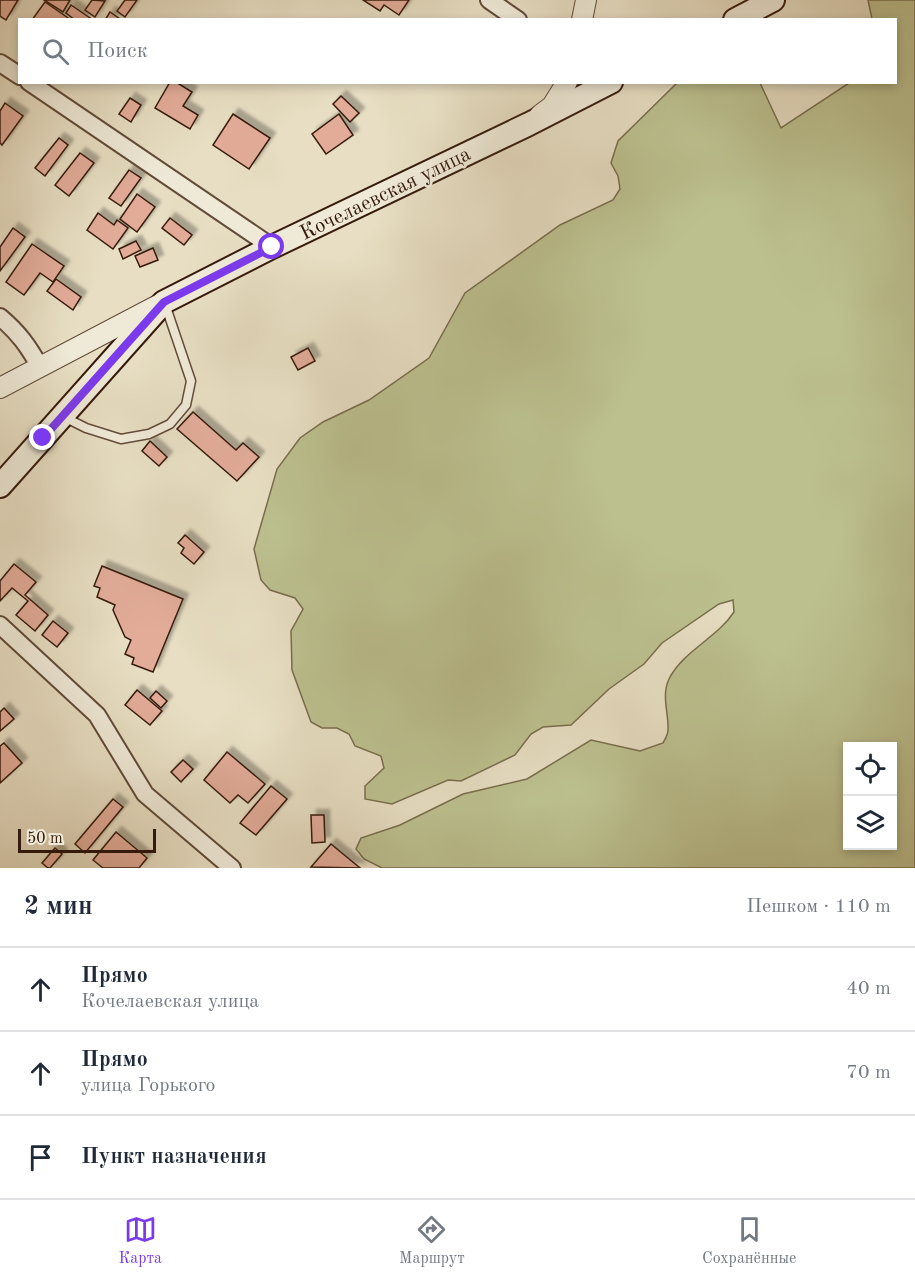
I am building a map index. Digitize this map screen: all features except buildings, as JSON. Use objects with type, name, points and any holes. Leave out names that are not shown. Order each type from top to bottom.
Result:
[{"type":"main road","points":[[739,18],[773,0]]},
{"type":"main road","name":"Кочелаевская улица","points":[[164,302],[607,84]]},
{"type":"main road","points":[[0,486],[164,302]]},
{"type":"street","points":[[489,0],[515,18]]},
{"type":"street","points":[[582,18],[586,0]]},
{"type":"street","points":[[0,63],[18,75]]},
{"type":"street","points":[[32,84],[272,247]]},
{"type":"street","points":[[529,124],[552,106],[566,84]]},
{"type":"street","name":"Кочелаевская улица","points":[[0,388],[164,302]]},
{"type":"street","points":[[0,317],[25,342],[40,367]]},
{"type":"street","points":[[0,624],[97,715],[146,794],[232,868]]},
{"type":"lane","points":[[62,416],[86,428],[121,439],[149,434],[170,424],[186,405],[191,381],[164,302]]},
{"type":"green space","points":[[868,0],[915,0],[915,868],[382,868],[364,859],[356,849],[361,838],[400,825],[463,794],[527,779],[591,740],[640,751],[663,743],[668,732],[665,698],[669,679],[691,652],[727,621],[734,612],[733,600],[719,604],[662,643],[644,664],[609,689],[571,725],[543,727],[531,734],[515,755],[461,781],[448,780],[392,804],[365,799],[365,786],[384,768],[381,756],[355,746],[349,734],[337,728],[322,728],[311,722],[292,670],[291,631],[303,609],[295,598],[270,590],[261,580],[254,549],[277,469],[300,438],[323,422],[369,400],[429,358],[465,293],[560,225],[613,200],[620,189],[618,176],[611,163],[618,141],[676,84],[760,84],[781,128],[847,84],[897,84],[897,18],[872,18]]},
{"type":"route","points":[[43,438],[164,302],[272,247]]}]
